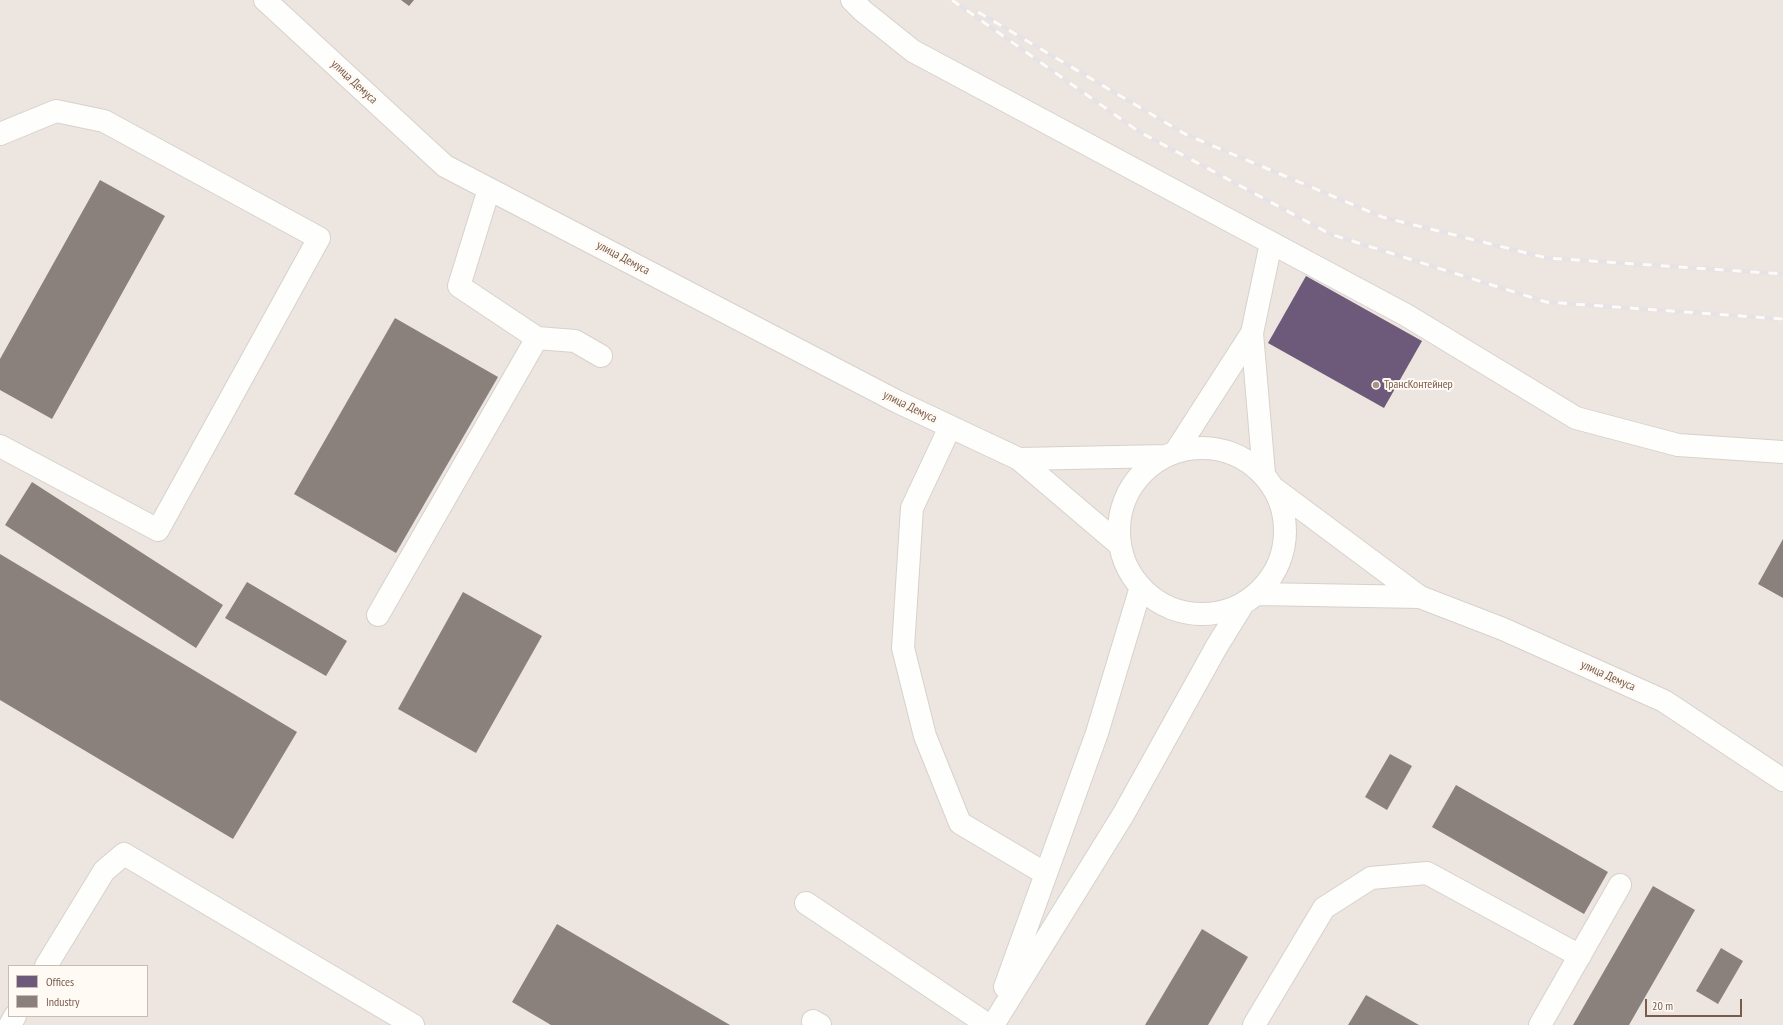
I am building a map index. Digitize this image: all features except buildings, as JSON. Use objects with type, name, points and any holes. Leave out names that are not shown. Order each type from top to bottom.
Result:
[{"type":"street","name":"улица Демуса","points":[[265,0],[445,166],[898,402],[1020,459]]},
{"type":"street","points":[[852,0],[863,12],[913,51],[1406,315],[1576,418],[1678,445],[1783,452]]},
{"type":"street","points":[[0,134],[56,111],[104,121],[319,238],[158,530],[0,446]]},
{"type":"street","points":[[489,189],[459,286],[537,338],[575,341],[601,356]]},
{"type":"street","points":[[992,1025],[1123,815],[1216,646],[1250,599],[1271,579],[1280,563],[1285,544],[1286,525],[1282,507],[1269,482],[1252,333],[1271,243]]},
{"type":"street","points":[[1171,454],[1252,333]]},
{"type":"street","points":[[378,615],[537,338]]},
{"type":"street","points":[[950,427],[912,508],[902,648],[924,736],[960,823],[1046,874]]},
{"type":"street","points":[[1195,448],[1214,448],[1233,453],[1249,462],[1269,482],[1420,597],[1250,599],[1225,611],[1207,614],[1188,613],[1170,608],[1154,599],[1141,587],[1130,572],[1122,555],[1119,537],[1120,518],[1124,500],[1133,484],[1145,470],[1160,459],[1171,454],[1195,448]]},
{"type":"street","points":[[1020,459],[1171,454]]},
{"type":"street","points":[[1020,459],[1120,545]]},
{"type":"street","points":[[992,1025],[1097,733],[1141,587]]},
{"type":"street","name":"улица Демуса","points":[[1420,597],[1502,629],[1664,701],[1783,780]]},
{"type":"street","points":[[47,965],[104,871],[124,854],[413,1025]]},
{"type":"street","points":[[1254,1025],[1324,908],[1371,878],[1427,873],[1580,956]]},
{"type":"street","points":[[1540,1025],[1620,885]]},
{"type":"street","points":[[806,903],[988,1025]]},
{"type":"shaded area","points":[[0,0],[1783,0],[1783,1025],[0,1025]]},
{"type":"railway","points":[[952,0],[1138,131],[1330,234],[1546,302],[1783,319]]},
{"type":"railway","points":[[978,12],[1185,134],[1382,217],[1547,258],[1783,274]]},
{"type":"place","name":"ТрансКонтейнер","points":[[1376,385]]}]
